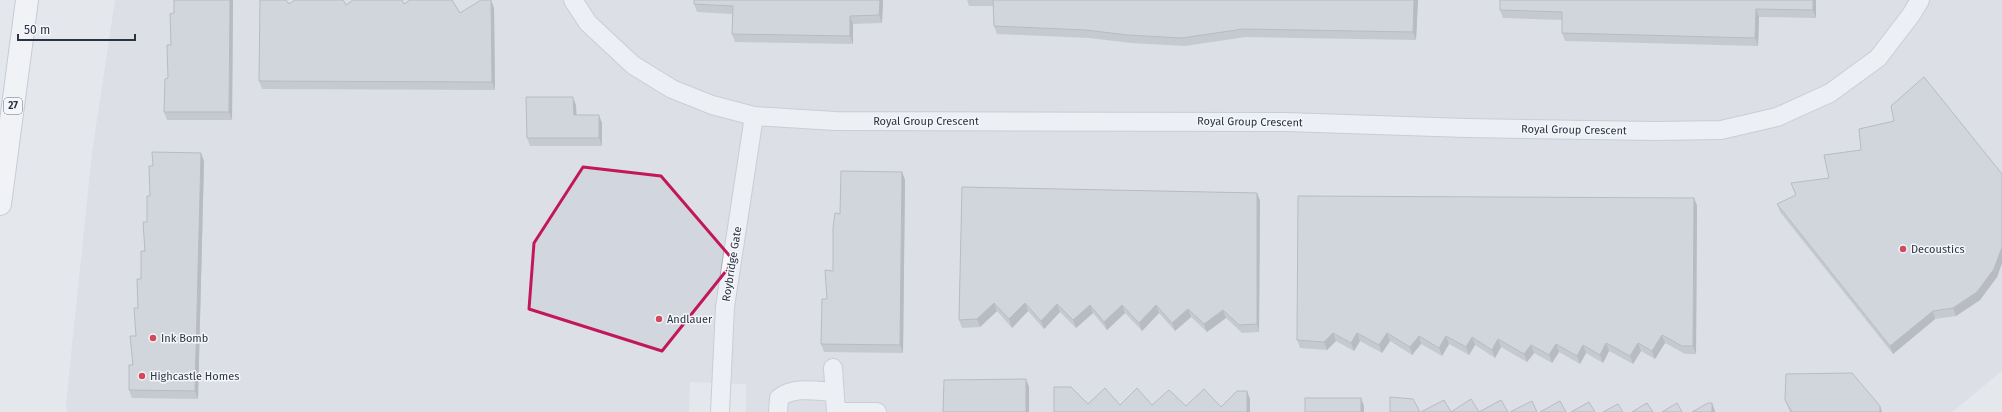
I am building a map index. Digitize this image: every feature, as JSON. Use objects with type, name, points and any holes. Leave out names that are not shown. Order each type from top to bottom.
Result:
[{"type":"main road","name":"27","points":[[0,204],[27,0]]},
{"type":"street","name":"Royal Group Crescent","points":[[573,0],[588,23],[633,65],[672,89],[712,105],[754,116],[835,121],[1279,122],[1466,128],[1655,131],[1721,130],[1777,117],[1830,93],[1878,58],[1911,15],[1920,0]]},
{"type":"street","name":"Roybridge Gate","points":[[720,412],[725,307],[754,116]]},
{"type":"street","points":[[833,368],[836,412],[877,412]]},
{"type":"street","points":[[778,412],[779,398],[786,393],[798,390],[834,392]]},
{"type":"highlighted area","points":[[583,167],[661,176],[734,261],[662,351],[529,309],[534,243]]},
{"type":"shaded area","points":[[115,0],[2002,0],[2002,371],[1952,412],[746,412],[746,384],[690,382],[689,412],[67,412],[66,404],[92,153]]},
{"type":"building","points":[[174,0],[230,0],[229,112],[164,112],[165,79],[168,78],[167,45],[171,45],[170,14],[174,13]]},
{"type":"building","points":[[260,0],[286,0],[289,4],[295,0],[343,0],[346,5],[353,0],[402,0],[404,4],[410,0],[452,0],[460,13],[481,0],[491,0],[492,82],[259,81]]},
{"type":"building","points":[[694,0],[880,0],[879,15],[850,16],[850,36],[732,34],[733,6],[694,4]]},
{"type":"building","points":[[993,0],[1414,0],[1413,32],[1243,29],[1182,38],[1128,35],[1086,30],[994,26]]},
{"type":"building","points":[[1500,0],[1813,0],[1813,10],[1756,9],[1755,38],[1562,33],[1562,12],[1500,10]]},
{"type":"building","points":[[1924,77],[2002,174],[2002,247],[1994,269],[1977,292],[1953,308],[1933,311],[1890,346],[1777,204],[1796,195],[1791,183],[1829,178],[1824,155],[1861,150],[1859,129],[1894,121],[1891,106]]},
{"type":"building","points":[[526,97],[573,97],[574,115],[599,115],[599,138],[527,138]]},
{"type":"building","points":[[152,152],[201,153],[195,391],[129,390],[129,365],[133,365],[130,336],[136,336],[134,308],[138,308],[137,279],[141,279],[141,251],[145,251],[143,222],[147,222],[147,196],[150,196],[149,166],[153,166]]},
{"type":"building","points":[[841,171],[902,172],[900,345],[821,344],[822,299],[827,299],[825,270],[833,271],[833,228],[835,213],[840,214]]},
{"type":"building","points":[[962,187],[1257,193],[1257,324],[1239,325],[1223,310],[1204,324],[1188,309],[1172,323],[1156,305],[1139,323],[1122,305],[1104,322],[1090,305],[1073,320],[1057,304],[1041,321],[1025,303],[1009,319],[994,303],[977,319],[959,320]]},
{"type":"building","points":[[1298,196],[1694,198],[1693,346],[1682,346],[1662,335],[1652,351],[1638,343],[1630,356],[1606,343],[1600,355],[1583,345],[1577,356],[1556,344],[1549,355],[1531,345],[1524,354],[1498,339],[1492,350],[1472,337],[1466,347],[1446,336],[1439,348],[1419,336],[1410,347],[1387,333],[1379,345],[1357,333],[1351,343],[1333,333],[1324,342],[1297,340]]},
{"type":"building","points":[[1852,373],[1880,406],[1880,412],[1792,412],[1785,400],[1786,374]]},
{"type":"building","points":[[1026,379],[1026,412],[943,412],[944,380]]},
{"type":"building","points":[[1054,387],[1071,387],[1088,404],[1105,388],[1120,405],[1137,388],[1152,405],[1169,390],[1186,406],[1204,389],[1221,407],[1237,391],[1247,391],[1247,412],[1054,412]]},
{"type":"building","points":[[1390,397],[1413,399],[1420,412],[1390,412]]},
{"type":"building","points":[[1305,398],[1361,398],[1361,412],[1305,412]]},
{"type":"building","points":[[1471,399],[1479,412],[1451,412]]},
{"type":"building","points":[[1444,400],[1451,412],[1421,412]]},
{"type":"building","points":[[1501,400],[1508,412],[1479,412]]},
{"type":"building","points":[[1532,401],[1537,412],[1510,412]]},
{"type":"building","points":[[1560,401],[1566,412],[1540,412]]},
{"type":"building","points":[[1589,402],[1595,412],[1571,412]]},
{"type":"building","points":[[1647,403],[1653,412],[1632,412]]},
{"type":"building","points":[[1677,403],[1682,412],[1662,412]]},
{"type":"building","points":[[1708,403],[1712,403],[1712,412],[1692,412]]},
{"type":"building","points":[[1618,404],[1623,412],[1603,412]]},
{"type":"place","name":"Decoustics","points":[[1903,249]]},
{"type":"place","name":"Andlauer","points":[[659,319]]},
{"type":"place","name":"Ink Bomb","points":[[153,338]]},
{"type":"place","name":"Highcastle Homes","points":[[142,376]]}]
